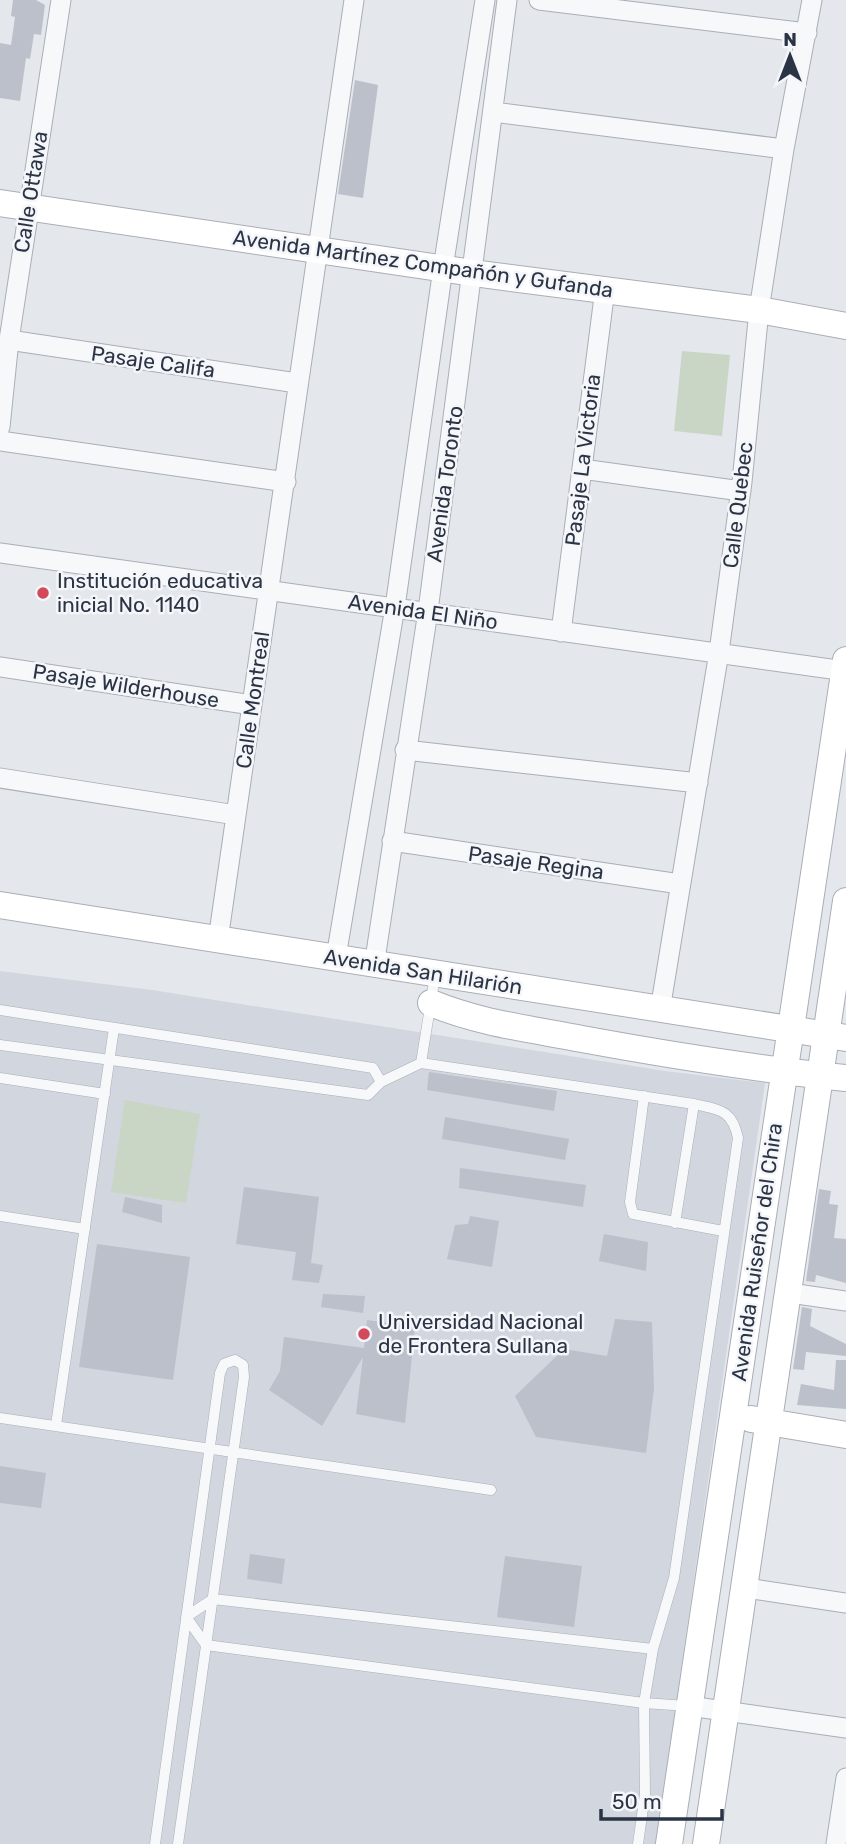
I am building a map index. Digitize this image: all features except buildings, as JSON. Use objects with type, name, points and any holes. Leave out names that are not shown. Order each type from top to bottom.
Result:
[{"type":"street","name":"Calle Ottawa","points":[[0,427],[9,340],[61,0]]},
{"type":"street","name":"Calle Montreal","points":[[218,940],[354,0]]},
{"type":"street","name":"Avenida Toronto","points":[[336,957],[395,607],[443,268],[485,0]]},
{"type":"street","name":"Avenida Toronto","points":[[374,966],[428,611],[507,0]]},
{"type":"street","points":[[539,0],[807,33]]},
{"type":"street","name":"Calle Quebec","points":[[660,1010],[719,652],[741,491],[760,310],[784,149],[812,0]]},
{"type":"street","points":[[493,112],[784,149]]},
{"type":"street","name":"Avenida Martínez Compañón y Gufanda","points":[[0,203],[316,251],[760,310],[846,326]]},
{"type":"street","name":"Pasaje La Victoria","points":[[561,632],[605,289]]},
{"type":"street","name":"Pasaje Califa","points":[[9,340],[297,383]]},
{"type":"street","points":[[0,441],[286,482]]},
{"type":"street","points":[[582,469],[741,491]]},
{"type":"street","name":"Avenida El Niño","points":[[0,553],[428,611],[561,632],[845,667]]},
{"type":"street","name":"Pasaje Wilderhouse","points":[[0,667],[252,705]]},
{"type":"street","name":"Avenida Ruiseñor del Chira","points":[[669,1844],[845,667]]},
{"type":"street","points":[[405,750],[698,783]]},
{"type":"street","points":[[0,778],[236,815]]},
{"type":"street","name":"Pasaje Regina","points":[[392,841],[680,884]]},
{"type":"street","points":[[706,1844],[790,1293],[834,1077],[846,901]]},
{"type":"street","name":"Avenida San Hilarión","points":[[0,905],[336,957],[435,976],[837,1037]]},
{"type":"street","name":"Avenida San Hilarión","points":[[431,1003],[464,1017],[783,1072],[834,1077]]},
{"type":"street","points":[[790,1293],[846,1301]]},
{"type":"street","points":[[733,1416],[846,1435]]},
{"type":"street","points":[[746,1588],[846,1603]]},
{"type":"street","points":[[689,1706],[727,1709],[846,1728]]},
{"type":"street","points":[[836,1844],[846,1778]]},
{"type":"lane","points":[[421,1063],[435,976]]},
{"type":"lane","points":[[0,1010],[373,1068],[381,1082]]},
{"type":"lane","points":[[56,1425],[114,1028]]},
{"type":"lane","points":[[0,1045],[368,1096],[381,1082],[421,1063],[694,1104],[721,1110],[734,1121],[738,1138],[674,1578],[653,1649],[644,1703],[645,1794],[638,1844]]},
{"type":"lane","points":[[0,1078],[105,1094]]},
{"type":"lane","points":[[645,1096],[630,1202],[634,1214],[723,1231]]},
{"type":"lane","points":[[675,1223],[694,1104]]},
{"type":"lane","points":[[0,1216],[85,1228]]},
{"type":"lane","points":[[155,1844],[220,1373],[224,1364],[235,1360],[243,1365],[244,1377],[178,1844]]},
{"type":"lane","points":[[0,1418],[210,1446],[491,1490]]},
{"type":"lane","points":[[186,1617],[213,1599],[653,1649]]},
{"type":"lane","points":[[186,1617],[206,1645],[644,1703],[689,1706]]},
{"type":"shaded area","name":"Universidad Nacional de Frontera Sullana","points":[[0,971],[152,990],[665,1071],[765,1083],[656,1844],[0,1844]]},
{"type":"green space","points":[[682,351],[730,355],[722,436],[674,431]]},
{"type":"green space","points":[[125,1100],[200,1114],[186,1203],[111,1192]]},
{"type":"place","name":"Institución educativa inicial No. 1140","points":[[43,593]]},
{"type":"place","name":"Universidad Nacional de Frontera Sullana","points":[[364,1334]]}]
